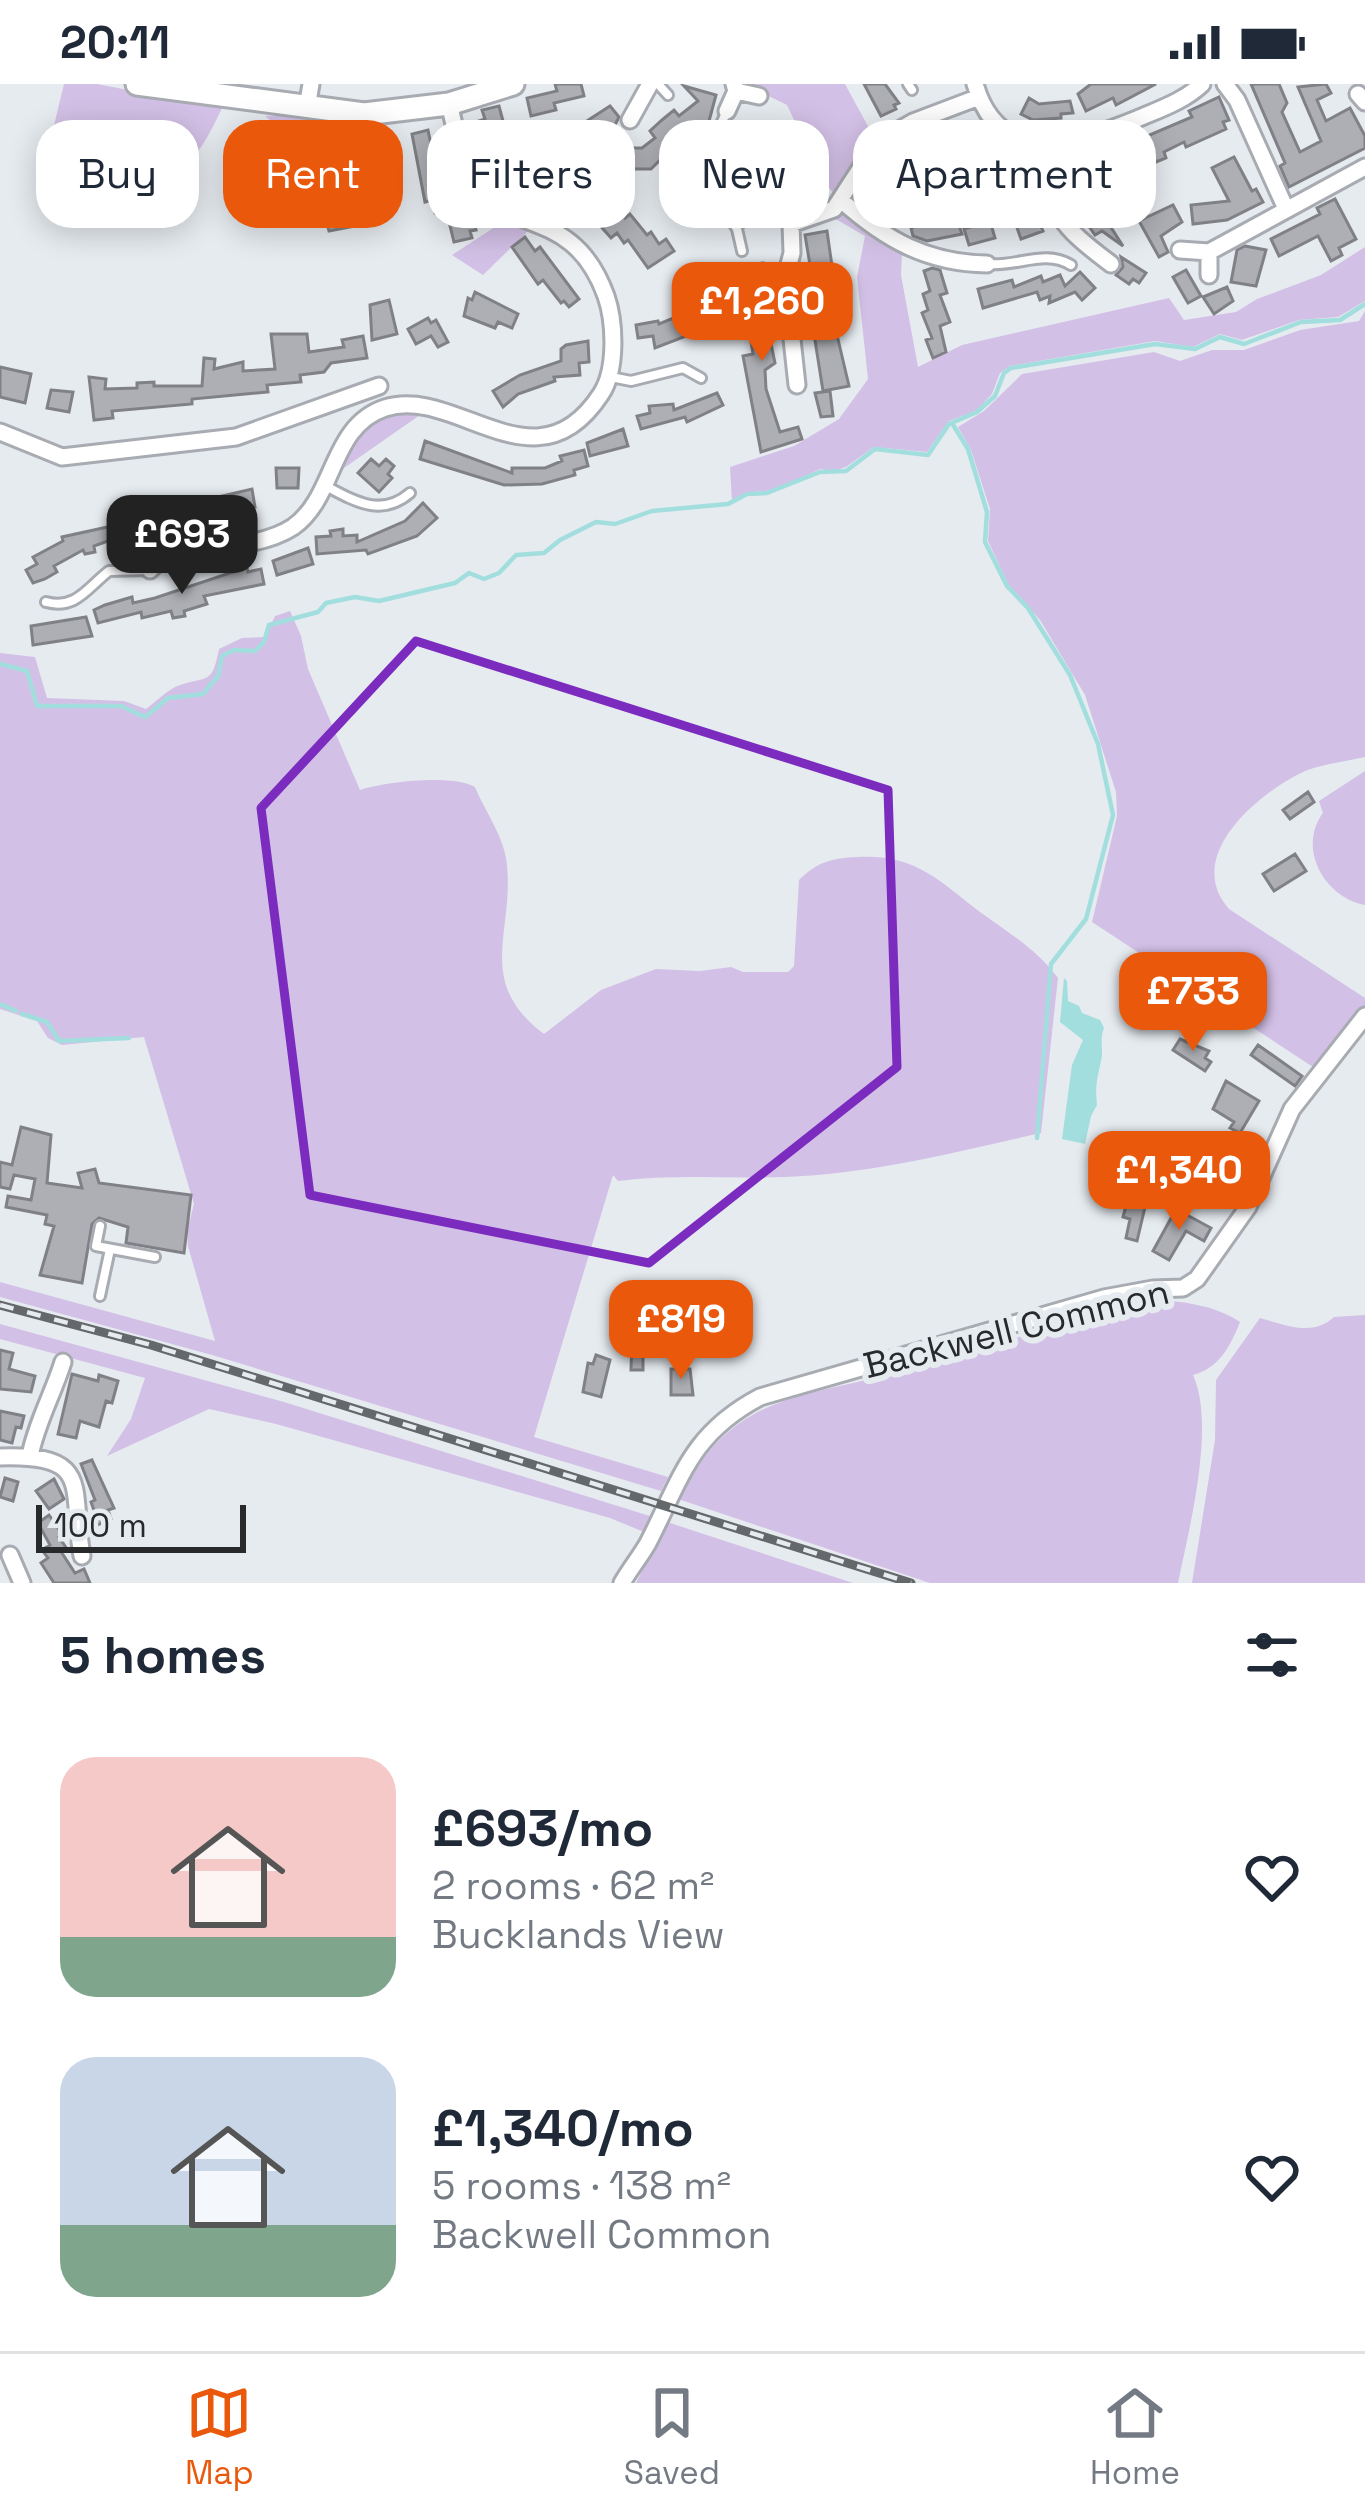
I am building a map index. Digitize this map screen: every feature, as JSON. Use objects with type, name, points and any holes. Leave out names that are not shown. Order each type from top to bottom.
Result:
[{"type":"street","points":[[137,84],[364,114],[449,104],[513,84]]},
{"type":"street","points":[[307,108],[311,84]]},
{"type":"street","points":[[630,120],[654,84]]},
{"type":"street","points":[[1131,120],[1179,100],[1202,84]]},
{"type":"street","points":[[1225,84],[1237,100],[1286,209]]},
{"type":"street","points":[[728,111],[735,88],[759,97]]},
{"type":"street","points":[[797,386],[791,334],[797,304],[787,270],[790,227],[798,220],[829,213],[842,201],[860,167],[892,134],[913,122],[977,90],[995,120]]},
{"type":"street","points":[[449,104],[454,120]]},
{"type":"street","points":[[1180,250],[1209,252],[1365,167]]},
{"type":"street","points":[[842,201],[906,248],[968,271],[987,264]]},
{"type":"street","points":[[150,570],[171,550],[237,544],[279,534],[305,516],[357,424],[380,410],[413,406],[501,432],[538,436],[585,415],[609,377],[611,342],[604,272],[572,242],[547,228]]},
{"type":"street","points":[[1067,228],[1107,254]]},
{"type":"street","points":[[1209,252],[1209,274]]},
{"type":"street","points":[[0,432],[62,457],[236,437],[379,386]]},
{"type":"street","name":"Backwell Common","points":[[622,1583],[692,1456],[712,1429],[747,1404],[840,1372],[1082,1304],[1153,1288],[1183,1288],[1197,1280],[1248,1207],[1292,1109],[1365,1016]]},
{"type":"street","points":[[30,1456],[63,1362]]},
{"type":"street","points":[[0,1457],[30,1456],[64,1468],[74,1479],[82,1556]]},
{"type":"street","points":[[10,1555],[22,1583]]},
{"type":"lane","points":[[654,84],[668,95]]},
{"type":"lane","points":[[724,120],[728,111]]},
{"type":"lane","points":[[736,228],[742,251]]},
{"type":"lane","points":[[987,264],[1005,266],[1052,257],[1071,265]]},
{"type":"lane","points":[[609,377],[632,381],[682,368],[701,378]]},
{"type":"lane","points":[[324,485],[364,505],[386,507],[410,493]]},
{"type":"lane","points":[[46,602],[59,606],[74,602],[109,571],[150,570]]},
{"type":"lane","points":[[100,1226],[96,1246],[155,1257]]},
{"type":"lane","points":[[100,1296],[110,1249]]},
{"type":"highlighted area","points":[[416,641],[888,790],[897,1067],[649,1263],[310,1195],[261,808]]},
{"type":"shaded area","points":[[64,84],[97,84],[222,108],[199,150],[199,120],[55,120]]},
{"type":"shaded area","points":[[744,84],[845,84],[865,120],[853,120],[853,173],[837,196],[829,188],[829,120],[794,120],[787,105]]},
{"type":"shaded area","points":[[283,115],[308,120],[270,120],[265,116]]},
{"type":"shaded area","points":[[844,205],[853,212],[853,228],[874,228],[902,250],[901,275],[918,367],[962,345],[1169,298],[1184,320],[1236,312],[1321,275],[1365,247],[1365,301],[1338,317],[1299,320],[1242,340],[1220,334],[1193,347],[1155,341],[1010,366],[1000,373],[992,394],[976,411],[949,421],[927,452],[874,447],[846,467],[820,469],[732,501],[730,467],[794,446],[839,419],[868,379],[857,277],[865,236],[834,218]]},
{"type":"shaded area","points":[[493,228],[530,229],[483,275],[452,255]]},
{"type":"shaded area","points":[[1365,311],[1365,757],[1308,770],[1264,796],[1231,830],[1215,869],[1217,889],[1229,909],[1365,998],[1365,1007],[1316,1069],[1092,922],[1117,816],[1116,792],[1085,695],[1040,620],[1008,584],[988,541],[990,509],[971,450],[958,427],[984,411],[1022,374],[1154,352],[1180,361],[1212,350],[1244,350],[1300,330],[1359,321]]},
{"type":"shaded area","points":[[399,413],[420,415],[340,468],[363,433]]},
{"type":"shaded area","points":[[290,611],[308,669],[360,790],[435,780],[475,787],[506,858],[503,973],[522,1014],[544,1034],[601,990],[656,969],[731,967],[743,972],[788,972],[794,966],[799,880],[819,865],[848,858],[895,860],[924,871],[1021,942],[1058,978],[1041,1133],[849,1172],[618,1181],[613,1175],[534,1437],[668,1477],[661,1491],[212,1355],[0,1297],[0,1282],[215,1341],[188,1246],[194,1204],[144,1037],[62,1045],[48,1038],[37,1021],[0,1009],[0,653],[35,657],[47,698],[124,701],[146,709],[176,687],[208,677],[219,649],[242,638],[265,637],[275,616]]},
{"type":"shaded area","points":[[1365,771],[1365,905],[1327,882],[1313,841],[1323,813],[1319,801]]},
{"type":"shaded area","points":[[1151,1299],[1208,1308],[1240,1322],[1222,1355],[1193,1375],[1202,1421],[1201,1449],[1178,1583],[930,1583],[678,1499],[730,1430],[771,1406]]},
{"type":"shaded area","points":[[1365,1315],[1365,1583],[1192,1583],[1215,1440],[1216,1380],[1260,1318],[1308,1328],[1334,1317]]},
{"type":"shaded area","points":[[0,1324],[284,1402],[653,1517],[644,1532],[610,1518],[209,1409],[107,1456],[131,1419],[145,1378],[0,1339]]},
{"type":"shaded area","points":[[667,1522],[853,1583],[636,1583]]},
{"type":"water","points":[[1064,978],[1068,1001],[1100,1020],[1104,1028],[1097,1105],[1085,1144],[1062,1139],[1072,1065],[1083,1040],[1060,1022]]},
{"type":"building","points":[[555,84],[581,84],[584,96],[554,103],[556,110],[531,116],[527,98],[557,91]]},
{"type":"building","points":[[864,84],[885,84],[899,103],[896,109],[881,116]]},
{"type":"building","points":[[1091,84],[1156,84],[1116,105],[1113,98],[1086,111],[1078,94]]},
{"type":"building","points":[[1251,84],[1279,84],[1287,103],[1282,112],[1300,152],[1321,141],[1298,87],[1326,84],[1331,93],[1317,100],[1326,121],[1350,108],[1365,136],[1365,148],[1289,187],[1280,166],[1285,163]]},
{"type":"building","points":[[684,86],[716,95],[709,120],[663,120],[674,110],[679,116],[698,101]]},
{"type":"building","points":[[1219,97],[1229,120],[1223,122],[1226,129],[1186,147],[1184,142],[1156,162],[1156,132],[1192,117],[1189,111]]},
{"type":"building","points":[[1029,98],[1039,104],[1070,101],[1073,113],[1033,120],[1021,114]]},
{"type":"building","points":[[499,106],[503,120],[482,120],[482,110]]},
{"type":"building","points":[[610,106],[619,117],[618,120],[588,120]]},
{"type":"building","points":[[659,123],[659,161],[651,169],[635,169],[635,148],[655,138],[650,131]]},
{"type":"building","points":[[427,130],[425,202],[412,134]]},
{"type":"building","points":[[1234,157],[1263,202],[1227,220],[1193,224],[1191,205],[1229,201],[1212,168]]},
{"type":"building","points":[[1335,199],[1356,239],[1339,248],[1342,255],[1331,261],[1318,236],[1279,256],[1271,239],[1320,214],[1317,208]]},
{"type":"building","points":[[1173,205],[1182,222],[1161,236],[1168,252],[1159,257],[1143,228],[1156,228],[1156,213]]},
{"type":"building","points":[[635,220],[659,244],[666,239],[674,251],[648,268],[628,240],[624,243],[617,233],[611,238],[602,228],[635,228]]},
{"type":"building","points":[[450,228],[475,228],[470,231],[472,238],[454,242]]},
{"type":"building","points":[[911,228],[960,228],[962,234],[927,241],[913,236]]},
{"type":"building","points":[[992,228],[995,238],[969,245],[964,229]]},
{"type":"building","points":[[1017,228],[1042,228],[1043,231],[1021,239]]},
{"type":"building","points":[[1090,228],[1111,228],[1123,246],[1102,231],[1095,235]]},
{"type":"building","points":[[827,231],[837,335],[849,386],[823,391],[814,334],[817,307],[805,235]]},
{"type":"building","points":[[525,237],[535,251],[540,247],[579,299],[569,307],[543,280],[538,284],[512,247]]},
{"type":"building","points":[[1245,246],[1266,250],[1256,286],[1231,282],[1237,250]]},
{"type":"building","points":[[1121,257],[1146,273],[1139,283],[1133,279],[1129,284],[1116,275],[1123,267]]},
{"type":"building","points":[[763,263],[770,309],[764,310],[775,363],[765,370],[766,389],[780,432],[798,427],[802,439],[761,452],[743,356],[753,354],[744,298],[750,297],[746,274],[751,273],[750,265]]},
{"type":"building","points":[[940,270],[947,293],[940,295],[950,322],[940,326],[946,352],[933,358],[926,340],[932,338],[922,313],[928,310],[923,294],[930,291],[924,271]]},
{"type":"building","points":[[1186,270],[1201,296],[1188,303],[1173,277]]},
{"type":"building","points":[[1080,272],[1095,288],[1082,300],[1075,292],[1049,303],[1050,296],[1040,300],[1037,292],[983,308],[978,289],[1012,280],[1014,287],[1041,276],[1043,282],[1060,275],[1065,286]]},
{"type":"building","points":[[1227,287],[1233,301],[1214,314],[1203,297]]},
{"type":"building","points":[[475,292],[518,314],[512,328],[498,322],[495,328],[464,316],[468,298],[472,300]]},
{"type":"building","points":[[705,299],[715,325],[655,348],[653,336],[638,338],[636,325],[659,324],[696,309],[694,304]]},
{"type":"building","points":[[389,300],[397,334],[372,340],[370,305]]},
{"type":"building","points":[[428,318],[431,323],[436,320],[448,342],[438,347],[431,336],[416,344],[408,329]]},
{"type":"building","points":[[271,334],[307,334],[309,352],[344,347],[342,340],[363,336],[367,358],[331,363],[324,372],[300,375],[301,382],[267,385],[268,392],[112,411],[113,418],[94,420],[89,377],[106,379],[105,389],[154,382],[154,386],[202,386],[204,358],[215,359],[214,369],[243,362],[243,371],[275,369]]},
{"type":"building","points":[[588,341],[589,362],[579,363],[580,375],[554,377],[555,381],[518,394],[503,407],[493,391],[520,375],[561,361],[566,345]]},
{"type":"building","points":[[0,367],[31,374],[25,403],[0,397]]},
{"type":"building","points":[[51,390],[73,392],[69,412],[47,408]]},
{"type":"building","points":[[830,391],[833,416],[821,417],[815,393]]},
{"type":"building","points":[[717,393],[723,405],[687,422],[685,417],[641,429],[637,416],[650,413],[649,406],[673,404],[674,410]]},
{"type":"building","points":[[623,429],[628,446],[590,456],[587,443]]},
{"type":"building","points":[[425,441],[512,473],[512,468],[545,468],[562,461],[560,456],[584,450],[588,466],[574,470],[575,475],[542,484],[504,485],[420,459]]},
{"type":"building","points":[[371,459],[379,466],[386,459],[394,466],[388,474],[392,478],[379,492],[358,473]]},
{"type":"building","points":[[276,468],[299,468],[298,488],[277,488]]},
{"type":"building","points":[[252,489],[255,507],[215,515],[216,521],[203,523],[202,517],[188,516],[152,520],[129,538],[127,534],[94,546],[95,552],[85,554],[83,550],[54,566],[57,572],[45,579],[33,583],[26,570],[37,564],[33,557],[63,541],[62,537],[112,526],[150,503],[173,497],[175,507]]},
{"type":"building","points":[[423,503],[437,518],[417,536],[368,554],[366,550],[317,554],[316,537],[343,529],[343,536],[357,535],[357,542],[405,521]]},
{"type":"building","points":[[308,548],[313,564],[277,575],[273,561]]},
{"type":"building","points":[[246,564],[248,572],[261,569],[264,584],[204,596],[207,604],[184,611],[185,616],[173,618],[171,611],[142,618],[141,612],[98,623],[94,610],[105,605],[132,597],[133,603],[155,598]]},
{"type":"building","points":[[86,617],[92,636],[33,645],[31,626]]},
{"type":"building","points":[[1308,792],[1314,802],[1290,819],[1283,810]]},
{"type":"building","points":[[1295,854],[1306,871],[1274,891],[1263,874]]},
{"type":"building","points":[[1168,993],[1188,1005],[1174,1027],[1155,1015]]},
{"type":"building","points":[[1180,1039],[1209,1051],[1205,1058],[1211,1062],[1205,1071],[1173,1050]]},
{"type":"building","points":[[1258,1045],[1302,1076],[1295,1086],[1251,1055]]},
{"type":"building","points":[[1226,1081],[1259,1101],[1240,1133],[1230,1128],[1234,1122],[1213,1109]]},
{"type":"building","points":[[21,1127],[51,1135],[47,1183],[82,1188],[78,1173],[95,1169],[99,1183],[191,1195],[184,1253],[126,1243],[128,1227],[99,1218],[92,1224],[82,1283],[40,1275],[54,1226],[45,1224],[47,1215],[6,1207],[8,1196],[31,1200],[35,1179],[14,1175],[10,1189],[0,1187],[0,1162],[12,1165]]},
{"type":"building","points":[[1116,1182],[1150,1186],[1137,1241],[1126,1238],[1127,1202],[1113,1199]]},
{"type":"building","points":[[1176,1209],[1211,1228],[1204,1241],[1186,1231],[1169,1260],[1153,1251]]},
{"type":"building","points":[[638,1330],[654,1330],[655,1356],[643,1355],[643,1370],[631,1370],[632,1339],[638,1340]]},
{"type":"building","points":[[0,1350],[13,1353],[9,1369],[35,1376],[31,1392],[0,1389]]},
{"type":"building","points":[[596,1355],[610,1360],[601,1397],[583,1392],[588,1363],[593,1364]]},
{"type":"building","points":[[671,1369],[690,1369],[693,1395],[671,1395]]},
{"type":"building","points":[[72,1374],[118,1381],[99,1427],[80,1421],[76,1438],[58,1434]]},
{"type":"building","points":[[0,1411],[24,1416],[12,1443],[0,1440]]},
{"type":"building","points":[[92,1460],[114,1508],[108,1510],[111,1519],[95,1526],[90,1515],[95,1513],[91,1502],[95,1500],[81,1464]]},
{"type":"building","points":[[5,1478],[18,1482],[13,1501],[0,1497]]},
{"type":"building","points":[[54,1479],[64,1499],[49,1509],[36,1491]]},
{"type":"building","points":[[49,1515],[63,1535],[59,1537],[67,1549],[62,1553],[75,1573],[84,1569],[90,1583],[54,1583],[41,1563],[48,1558],[42,1550],[50,1545],[38,1523]]},
{"type":"waterway","points":[[0,664],[27,671],[37,706],[121,706],[145,717],[168,698],[203,694],[218,676],[222,656],[234,650],[255,651],[264,642],[269,625],[318,612],[326,603],[355,597],[379,601],[455,583],[469,573],[484,579],[499,573],[516,555],[544,553],[596,522],[615,524],[652,511],[728,504],[820,472],[846,471],[875,449],[928,455],[949,424],[977,412],[995,396],[1011,368],[1155,344],[1195,349],[1220,337],[1244,344],[1301,322],[1340,320],[1365,304]]},
{"type":"waterway","points":[[952,423],[968,449],[987,512],[985,542],[1007,586],[1028,608],[1070,675],[1098,744],[1113,815],[1086,919],[1051,964],[1037,1138]]},
{"type":"waterway","points":[[0,1004],[16,1011]]},
{"type":"waterway","points":[[22,1014],[47,1022],[59,1041],[129,1038]]},
{"type":"railway","points":[[0,1305],[151,1345],[911,1583]]}]
